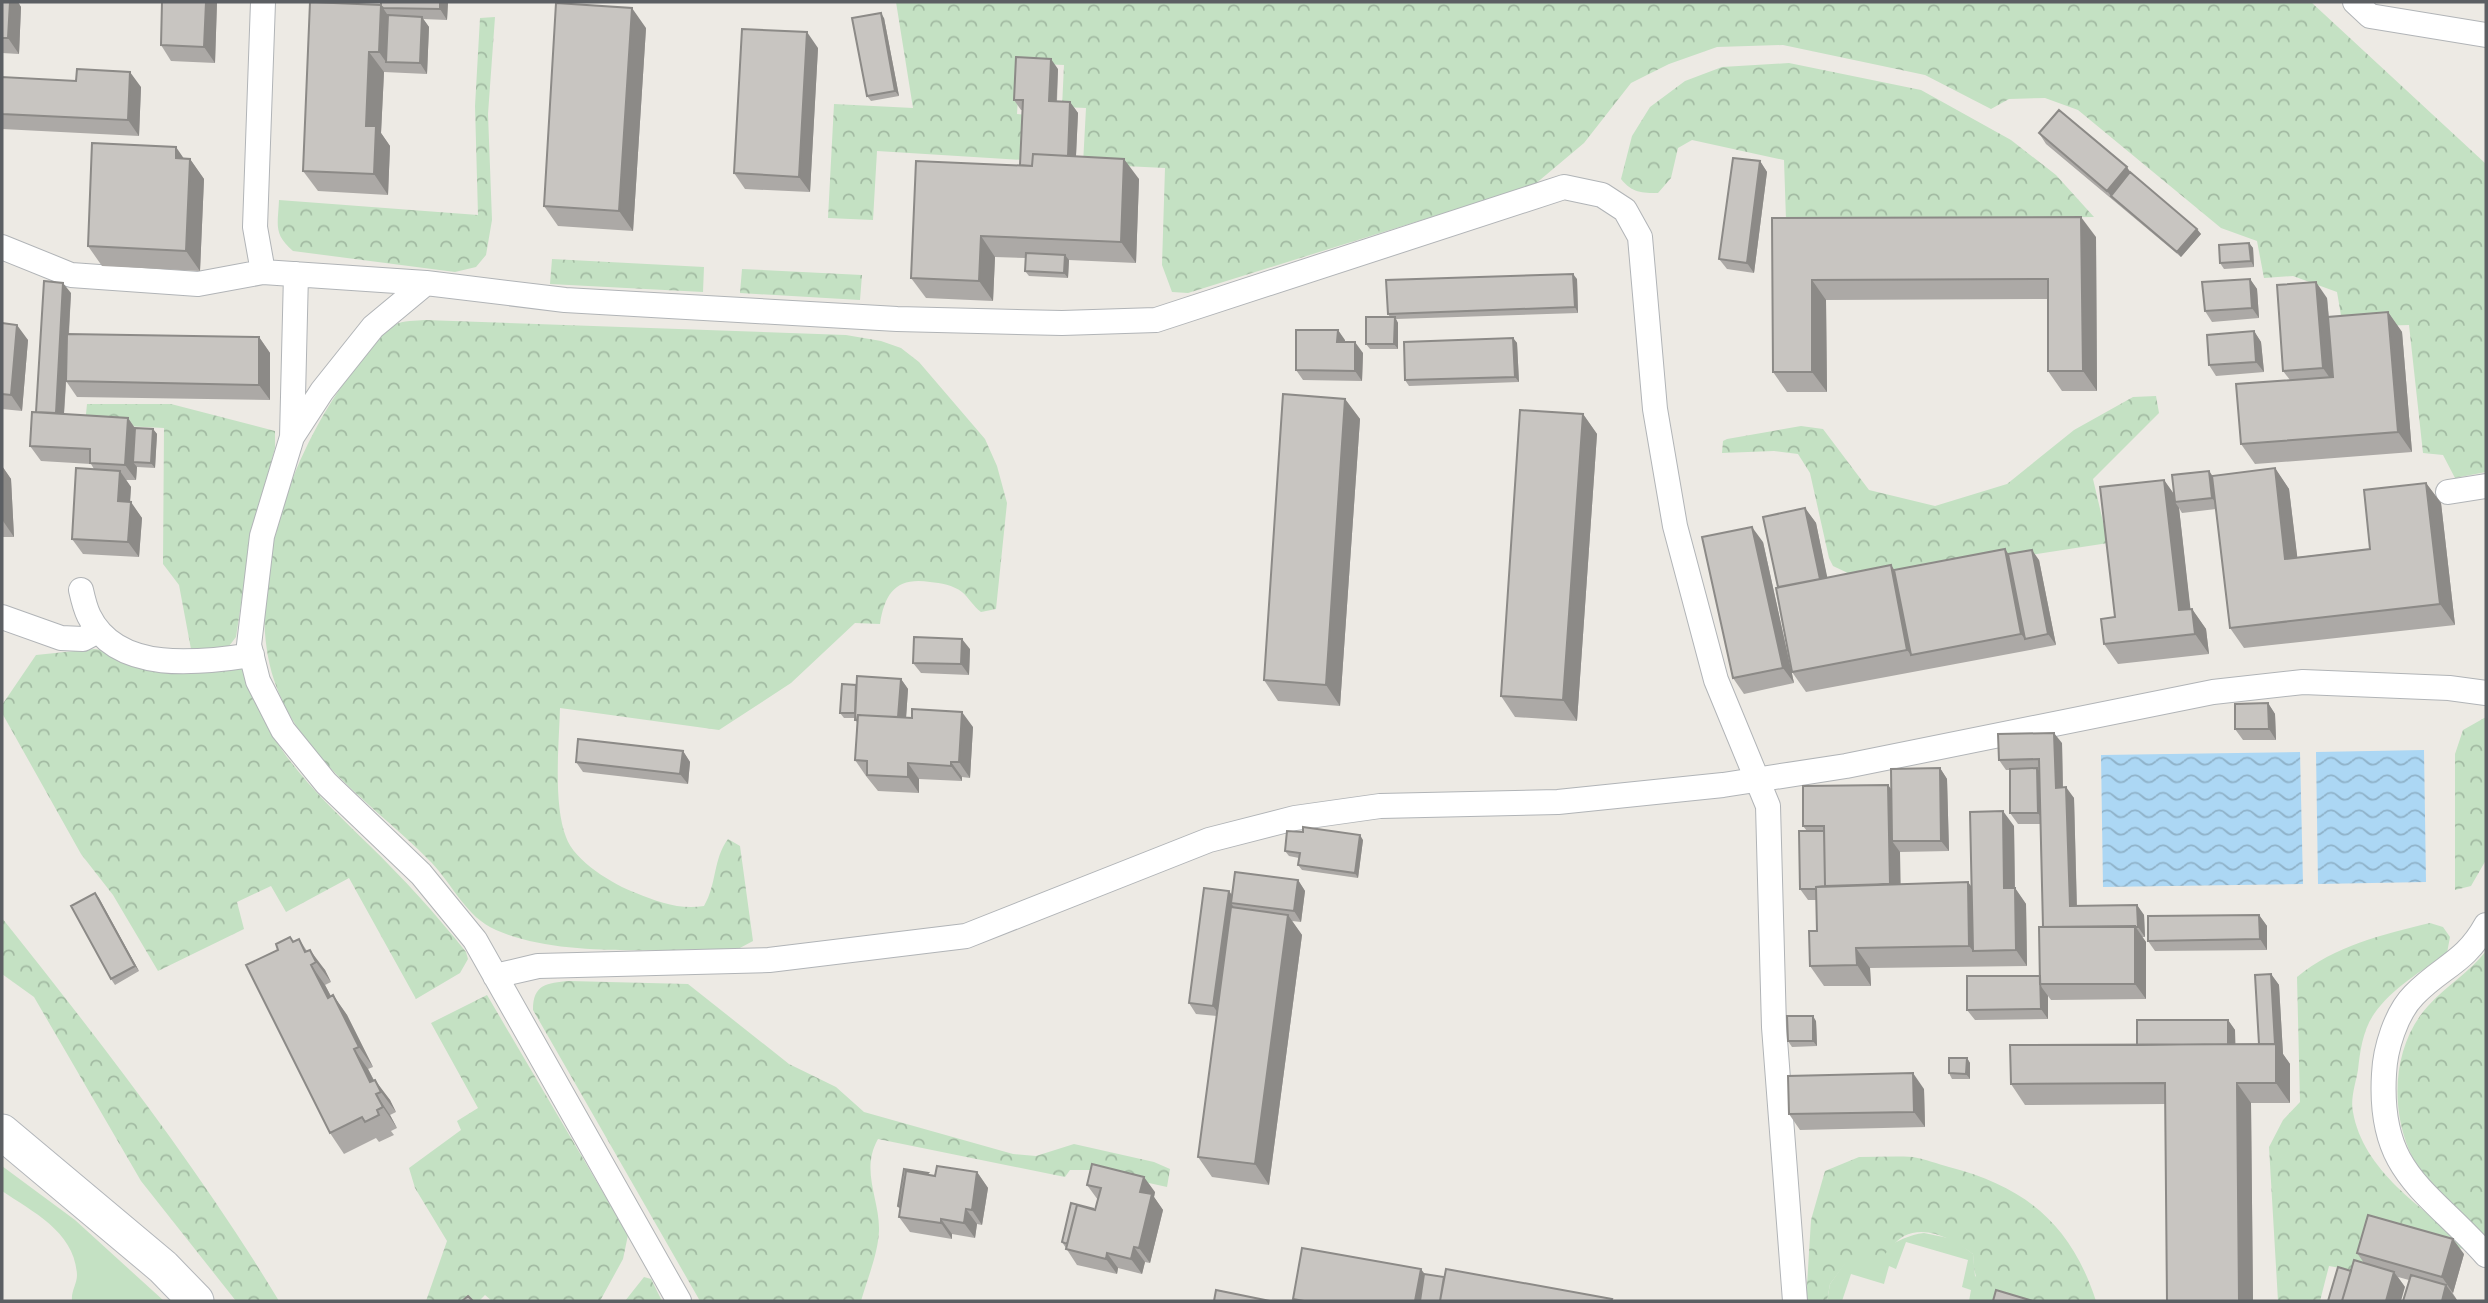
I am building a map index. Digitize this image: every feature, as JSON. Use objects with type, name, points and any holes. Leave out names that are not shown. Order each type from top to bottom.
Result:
[{"type":"street","points":[[263,2],[256,227],[263,272]]},
{"type":"street","points":[[2355,2],[2370,16],[2486,35]]},
{"type":"street","points":[[2,247],[71,275],[198,284],[263,272],[426,284],[565,300],[897,319],[1062,323],[1156,320],[1564,187],[1602,195],[1625,210],[1640,237],[1655,409],[1675,526],[1716,680],[1768,806],[1774,1027],[1795,1301]]},
{"type":"street","points":[[292,438],[296,274]]},
{"type":"street","points":[[426,284],[373,327],[322,391],[292,438],[262,536],[249,645],[258,681],[283,730],[326,783],[421,874],[475,940],[679,1301]]},
{"type":"street","points":[[2448,492],[2486,486]]},
{"type":"street","points":[[81,590],[88,615],[98,631],[121,648],[142,656],[178,662],[252,655]]},
{"type":"street","points":[[2,617],[61,638],[83,639],[98,631]]},
{"type":"street","points":[[495,976],[538,967],[769,960],[966,936],[1209,840],[1295,818],[1380,806],[1558,802],[1759,779],[1846,766],[2213,692],[2303,682],[2449,688],[2486,693]]},
{"type":"street","points":[[2486,925],[2474,947],[2413,996],[2396,1025],[2384,1058],[2382,1107],[2388,1142],[2412,1181],[2486,1255]]},
{"type":"street","points":[[2,1132],[163,1267],[196,1301]]},
{"type":"green space","points":[[896,2],[2311,2],[2486,164],[2486,472],[2455,478],[2443,455],[2423,453],[2409,325],[2343,327],[2337,292],[2293,276],[2264,278],[2257,241],[2221,228],[2078,110],[2045,98],[2009,99],[1991,109],[1925,75],[1783,45],[1717,47],[1669,64],[1631,83],[1584,143],[1534,185],[1188,293],[1172,292],[1162,265],[1165,168],[1083,164],[1086,108],[1062,107],[1064,65],[1020,63],[1017,114],[1027,115],[1024,160],[877,151],[873,220],[828,218],[834,104],[913,108]]},
{"type":"green space","points":[[495,17],[488,114],[492,220],[486,255],[476,267],[455,272],[293,251],[280,234],[279,200],[478,215],[475,106],[480,18]]},
{"type":"green space","points":[[1789,63],[1921,90],[2011,140],[2056,175],[2094,217],[1786,220],[1784,160],[1692,140],[1678,148],[1671,178],[1658,193],[1638,191],[1621,179],[1632,136],[1650,107],[1685,81],[1722,67]]},
{"type":"green space","points":[[552,259],[704,267],[703,292],[550,284]]},
{"type":"green space","points":[[742,269],[862,275],[860,300],[740,293]]},
{"type":"green space","points":[[405,321],[846,335],[881,341],[901,348],[919,362],[985,439],[997,466],[1007,503],[996,609],[981,612],[962,592],[947,585],[919,581],[901,585],[889,595],[880,624],[855,623],[791,683],[719,730],[560,708],[559,808],[570,846],[596,871],[627,889],[669,904],[695,907],[704,906],[708,898],[720,855],[728,839],[740,846],[753,941],[738,949],[582,948],[522,939],[496,930],[476,917],[431,862],[320,757],[286,708],[274,680],[266,641],[265,600],[269,558],[294,475],[333,400],[373,345],[394,325]]},
{"type":"green space","points":[[2156,396],[2159,413],[2093,479],[2108,543],[1901,575],[1850,574],[1833,566],[1810,473],[1798,454],[1774,451],[1722,453],[1723,441],[1727,439],[1801,426],[1823,429],[1869,490],[1935,506],[2007,484],[2074,430],[2133,397]]},
{"type":"green space","points":[[87,404],[171,404],[275,431],[275,448],[252,533],[236,637],[226,650],[191,649],[179,585],[163,564],[164,428],[85,424]]},
{"type":"green space","points":[[94,649],[243,667],[264,721],[293,764],[327,804],[419,897],[466,952],[468,959],[460,973],[416,999],[349,878],[286,912],[271,886],[237,902],[244,929],[158,971],[113,895],[81,854],[2,713],[2,705],[36,655]]},
{"type":"green space","points":[[2486,717],[2486,860],[2471,886],[2455,890],[2455,754],[2463,730]]},
{"type":"green space","points":[[2,918],[182,1153],[279,1301],[236,1301],[141,1181],[34,997],[2,974]]},
{"type":"green space","points":[[2430,923],[2443,927],[2450,937],[2447,953],[2398,988],[2374,1014],[2363,1041],[2352,1107],[2359,1133],[2381,1170],[2413,1202],[2465,1242],[2463,1249],[2377,1225],[2363,1272],[2329,1266],[2320,1301],[2278,1301],[2269,1147],[2283,1120],[2300,1102],[2297,977],[2311,966],[2343,949]]},
{"type":"green space","points":[[2486,951],[2486,1242],[2438,1193],[2412,1157],[2404,1136],[2397,1090],[2405,1045],[2415,1024],[2428,1006]]},
{"type":"green space","points":[[569,981],[688,984],[789,1064],[836,1087],[864,1112],[1013,1154],[1036,1156],[1074,1144],[1154,1162],[1170,1169],[1167,1187],[1090,1170],[1070,1170],[1065,1177],[878,1139],[873,1151],[871,1174],[879,1231],[861,1301],[700,1301],[533,1010],[536,995],[543,986]]},
{"type":"green space","points":[[487,995],[628,1235],[623,1259],[600,1301],[492,1301],[485,1295],[479,1301],[426,1301],[447,1241],[415,1188],[409,1168],[461,1130],[457,1121],[478,1108],[431,1023]]},
{"type":"green space","points":[[1859,1157],[1922,1159],[1976,1175],[2023,1198],[2059,1230],[2086,1274],[2096,1301],[2038,1300],[1993,1294],[1984,1290],[1978,1282],[1973,1254],[1950,1239],[1922,1232],[1901,1238],[1880,1260],[1845,1264],[1830,1284],[1827,1301],[1806,1301],[1811,1220],[1825,1171]]},
{"type":"green space","points":[[2,1166],[75,1220],[164,1301],[72,1301],[77,1275],[69,1247],[61,1235],[39,1215],[2,1191]]},
{"type":"green space","points":[[1924,1233],[1953,1239],[1973,1254],[1975,1276],[2009,1298],[2007,1301],[1969,1301],[1971,1290],[1962,1287],[1968,1260],[1906,1242],[1896,1269],[1889,1266],[1884,1284],[1851,1274],[1842,1301],[1827,1301],[1830,1284],[1845,1263]]},
{"type":"green space","points":[[644,1277],[651,1279],[662,1301],[625,1301]]},
{"type":"water","points":[[2424,750],[2426,882],[2318,884],[2316,752]]},
{"type":"water","points":[[2300,752],[2303,884],[2103,887],[2101,755]]},
{"type":"building","points":[[2,2],[10,2],[8,38],[2,38]]},
{"type":"building","points":[[162,2],[206,2],[204,47],[161,45]]},
{"type":"building","points":[[310,2],[381,5],[379,52],[369,52],[366,126],[376,126],[374,174],[303,171]]},
{"type":"building","points":[[381,2],[440,2],[440,9],[383,8]]},
{"type":"building","points":[[556,3],[632,8],[619,211],[544,206]]},
{"type":"building","points":[[881,13],[895,91],[867,96],[852,18]]},
{"type":"building","points":[[388,15],[422,17],[420,63],[386,62]]},
{"type":"building","points":[[742,29],[807,32],[799,177],[734,173]]},
{"type":"building","points":[[1016,57],[1051,59],[1049,101],[1070,102],[1068,156],[1033,154],[1032,166],[1020,165],[1023,100],[1014,100]]},
{"type":"building","points":[[77,69],[130,72],[128,120],[2,114],[2,77],[76,81]]},
{"type":"building","points":[[2059,110],[2127,167],[2107,191],[2039,133]]},
{"type":"building","points":[[92,143],[176,147],[176,158],[190,159],[186,251],[88,246]]},
{"type":"building","points":[[1033,154],[1124,159],[1121,242],[981,236],[979,281],[911,278],[916,161],[1032,166]]},
{"type":"building","points":[[1733,158],[1760,161],[1747,263],[1719,259]]},
{"type":"building","points":[[2130,172],[2197,229],[2177,252],[2111,196]]},
{"type":"building","points":[[2081,217],[2083,371],[2048,371],[2048,279],[1812,280],[1812,372],[1773,372],[1772,218]]},
{"type":"building","points":[[2249,243],[2251,261],[2220,263],[2219,245]]},
{"type":"building","points":[[1026,253],[1065,255],[1064,273],[1025,271]]},
{"type":"building","points":[[1573,274],[1575,307],[1388,314],[1386,280]]},
{"type":"building","points":[[2250,279],[2252,308],[2205,311],[2202,282]]},
{"type":"building","points":[[44,281],[63,283],[56,413],[36,412]]},
{"type":"building","points":[[2316,282],[2323,368],[2283,371],[2277,285]]},
{"type":"building","points":[[2388,312],[2398,432],[2241,444],[2236,384],[2333,377],[2328,317]]},
{"type":"building","points":[[1366,317],[1395,317],[1394,344],[1366,344]]},
{"type":"building","points":[[2,323],[17,325],[11,395],[2,394]]},
{"type":"building","points":[[1296,330],[1338,330],[1337,342],[1355,342],[1355,371],[1296,370]]},
{"type":"building","points":[[2254,331],[2256,362],[2209,365],[2207,335]]},
{"type":"building","points":[[67,334],[259,337],[259,385],[66,381]]},
{"type":"building","points":[[1513,338],[1515,377],[1405,380],[1404,342]]},
{"type":"building","points":[[1283,394],[1345,399],[1326,685],[1264,680]]},
{"type":"building","points":[[1520,410],[1583,414],[1563,700],[1501,696]]},
{"type":"building","points":[[32,412],[128,418],[125,465],[90,463],[90,449],[30,446]]},
{"type":"building","points":[[135,428],[153,429],[151,463],[133,462]]},
{"type":"building","points":[[76,468],[120,471],[118,501],[131,502],[128,542],[72,539]]},
{"type":"building","points":[[2275,468],[2285,559],[2370,549],[2364,490],[2426,483],[2440,604],[2230,628],[2212,476]]},
{"type":"building","points":[[2209,471],[2212,498],[2175,502],[2172,475]]},
{"type":"building","points":[[2164,480],[2179,610],[2192,609],[2195,634],[2104,644],[2101,619],[2115,617],[2100,487]]},
{"type":"building","points":[[1805,508],[1820,579],[1778,587],[1763,517]]},
{"type":"building","points":[[1752,527],[1783,668],[1733,678],[1702,537]]},
{"type":"building","points":[[2005,549],[2021,634],[1911,655],[1894,570]]},
{"type":"building","points":[[2032,550],[2048,634],[2025,639],[2008,554]]},
{"type":"building","points":[[1891,565],[1907,650],[1792,672],[1776,588]]},
{"type":"building","points":[[914,637],[962,639],[961,664],[913,663]]},
{"type":"building","points":[[857,676],[901,679],[898,717],[858,715],[855,720]]},
{"type":"building","points":[[842,684],[856,685],[855,713],[840,713]]},
{"type":"building","points":[[2268,703],[2269,729],[2235,729],[2235,704]]},
{"type":"building","points":[[912,709],[962,712],[959,762],[951,762],[951,766],[908,763],[908,777],[867,775],[867,761],[855,760],[858,715],[912,718]]},
{"type":"building","points":[[2054,733],[2056,788],[2066,787],[2070,906],[2137,905],[2138,927],[2043,927],[2039,759],[1999,760],[1998,734]]},
{"type":"building","points":[[578,739],[683,751],[680,774],[576,762]]},
{"type":"building","points":[[1940,768],[1941,841],[1892,841],[1891,769]]},
{"type":"building","points":[[2037,768],[2038,813],[2010,813],[2010,769]]},
{"type":"building","points":[[1888,785],[1890,884],[1825,886],[1824,826],[1803,826],[1803,786]]},
{"type":"building","points":[[2003,811],[2004,888],[2015,888],[2016,950],[1973,951],[1970,812]]},
{"type":"building","points":[[1303,827],[1360,835],[1355,873],[1298,865],[1300,853],[1285,851],[1287,831],[1303,832]]},
{"type":"building","points":[[1799,831],[1824,831],[1825,886],[1800,889]]},
{"type":"building","points":[[1235,872],[1298,880],[1294,911],[1231,903]]},
{"type":"building","points":[[1968,882],[1969,946],[1856,948],[1857,965],[1810,966],[1809,931],[1817,931],[1816,887]]},
{"type":"building","points":[[1204,888],[1229,891],[1213,1006],[1189,1003]]},
{"type":"building","points":[[95,893],[135,966],[111,979],[71,906]]},
{"type":"building","points":[[1231,907],[1288,915],[1255,1164],[1198,1157]]},
{"type":"building","points":[[2259,915],[2260,939],[2148,941],[2148,916]]},
{"type":"building","points":[[2135,926],[2135,984],[2040,984],[2039,927]]},
{"type":"building","points":[[290,937],[293,942],[299,939],[305,952],[310,950],[316,962],[311,965],[328,998],[333,995],[359,1047],[354,1049],[370,1082],[375,1080],[381,1092],[376,1094],[383,1107],[377,1110],[379,1115],[365,1122],[362,1117],[330,1133],[246,965],[278,950],[276,944]]},
{"type":"building","points":[[2271,974],[2275,1044],[2259,1044],[2255,975]]},
{"type":"building","points":[[1967,976],[2040,976],[2041,1009],[1967,1010]]},
{"type":"building","points":[[1787,1016],[1813,1016],[1813,1041],[1788,1041]]},
{"type":"building","points":[[2137,1020],[2228,1020],[2228,1044],[2137,1045]]},
{"type":"building","points":[[2276,1044],[2276,1083],[2237,1083],[2239,1301],[2167,1301],[2165,1083],[2011,1084],[2010,1045]]},
{"type":"building","points":[[1949,1058],[1967,1058],[1966,1074],[1949,1073]]},
{"type":"building","points":[[1913,1073],[1914,1112],[1789,1114],[1788,1076]]},
{"type":"building","points":[[1092,1164],[1144,1177],[1140,1192],[1152,1194],[1139,1248],[1134,1247],[1131,1259],[1107,1253],[1106,1259],[1066,1249],[1077,1205],[1095,1210],[1101,1188],[1087,1185]]},
{"type":"building","points":[[937,1166],[977,1172],[972,1210],[966,1209],[964,1223],[941,1219],[941,1223],[899,1217],[906,1171],[935,1176]]},
{"type":"building","points":[[904,1169],[928,1173],[906,1171],[900,1207],[898,1206]]},
{"type":"building","points":[[1071,1203],[1094,1209],[1077,1205],[1067,1244],[1062,1242]]},
{"type":"building","points":[[2368,1215],[2453,1239],[2442,1277],[2357,1253]]},
{"type":"building","points":[[1302,1248],[1421,1269],[1415,1301],[1293,1299]]},
{"type":"building","points":[[2354,1260],[2394,1272],[2386,1301],[2342,1301]]},
{"type":"building","points":[[2338,1267],[2351,1271],[2342,1301],[2328,1301]]},
{"type":"building","points":[[1446,1269],[1612,1299],[1440,1301]]},
{"type":"building","points":[[1424,1274],[1444,1277],[1440,1301],[1420,1301]]},
{"type":"building","points":[[2411,1275],[2446,1285],[2442,1301],[2403,1301]]},
{"type":"building","points":[[1216,1290],[1270,1301],[1214,1301]]},
{"type":"building","points":[[1996,1290],[2033,1301],[1993,1301]]}]
